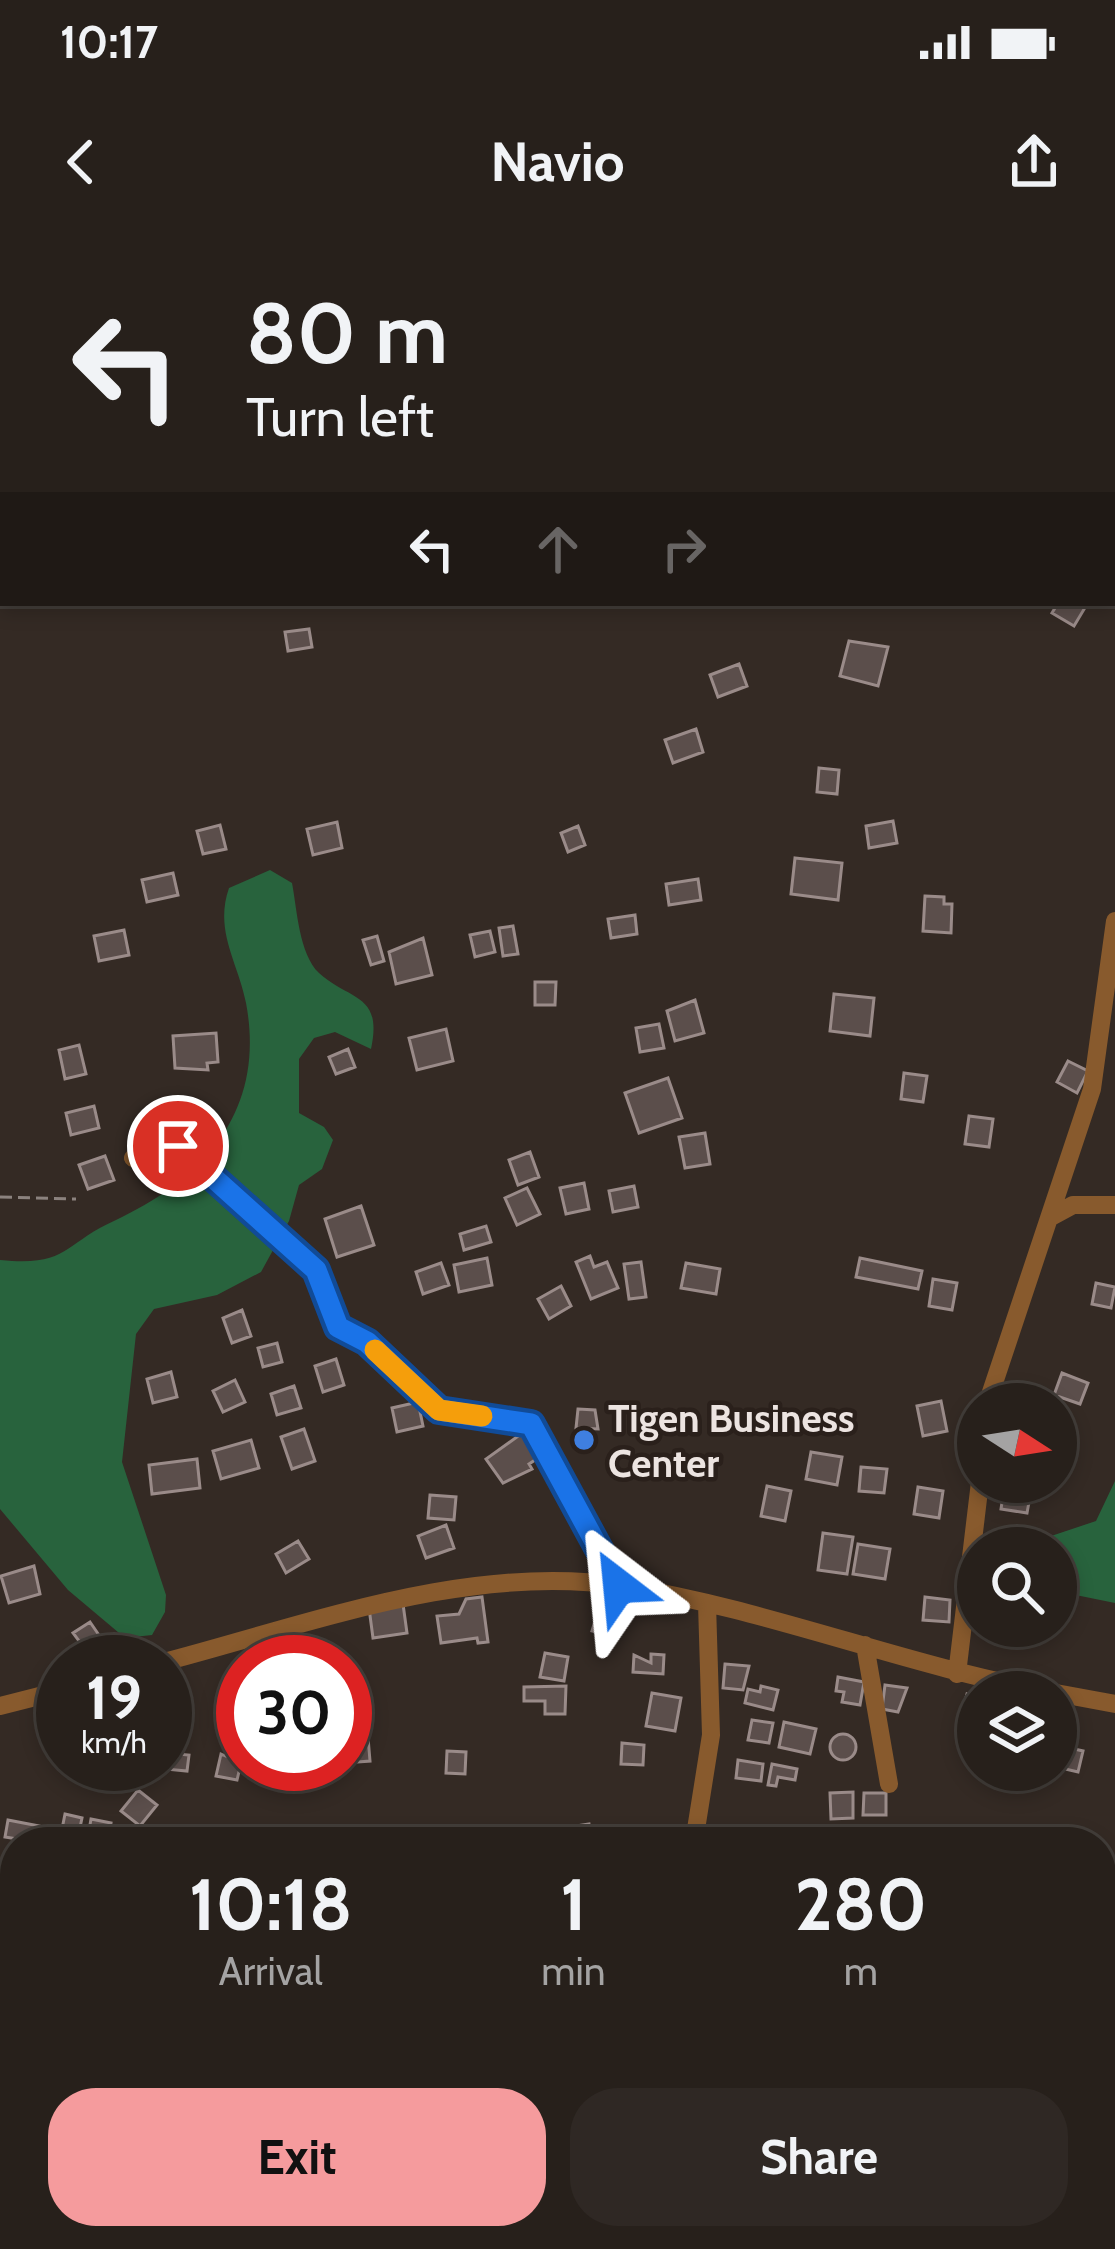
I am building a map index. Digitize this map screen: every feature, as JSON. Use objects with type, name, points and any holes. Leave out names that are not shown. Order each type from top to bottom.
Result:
[{"type":"street","points":[[994,1383],[1092,1089],[1110,1020],[1115,921]]},
{"type":"street","points":[[133,1158],[178,1146],[316,1270],[338,1327],[367,1342],[439,1410],[531,1424],[619,1586]]},
{"type":"street","points":[[1049,1218],[1073,1205],[1115,1205]]},
{"type":"street","points":[[957,1671],[977,1503]]},
{"type":"street","points":[[192,1654],[357,1605],[514,1585],[619,1586],[865,1645],[957,1674]]},
{"type":"street","points":[[696,1827],[711,1735],[706,1604]]},
{"type":"street","points":[[865,1645],[890,1784]]},
{"type":"street","points":[[0,1706],[36,1697]]},
{"type":"street","points":[[1077,1697],[1115,1704]]},
{"type":"path","points":[[0,1197],[76,1199]]},
{"type":"green space","points":[[270,870],[292,883],[307,955],[319,973],[368,1008],[371,1049],[335,1032],[314,1038],[299,1059],[299,1113],[324,1127],[333,1140],[322,1169],[299,1185],[289,1221],[261,1272],[217,1295],[154,1309],[136,1334],[122,1462],[166,1595],[165,1612],[152,1635],[121,1635],[68,1590],[0,1509],[0,1260],[40,1260],[64,1252],[177,1183],[222,1136],[247,1076],[250,1041],[246,1003],[224,918],[229,888]]},
{"type":"green space","points":[[1115,1481],[1115,1603],[1077,1595],[1077,1527],[1096,1521]]},
{"type":"building","points":[[1056,606],[1086,606],[1074,626],[1052,613]]},
{"type":"building","points":[[309,629],[312,647],[288,651],[285,632]]},
{"type":"building","points":[[849,641],[888,647],[878,686],[840,676]]},
{"type":"building","points":[[739,664],[747,686],[718,697],[710,675]]},
{"type":"building","points":[[696,729],[703,752],[673,763],[665,740]]},
{"type":"building","points":[[819,768],[839,770],[837,794],[817,792]]},
{"type":"building","points":[[893,821],[897,843],[869,848],[866,826]]},
{"type":"building","points":[[337,822],[342,848],[313,855],[307,829]]},
{"type":"building","points":[[220,825],[226,849],[203,854],[197,831]]},
{"type":"building","points":[[578,826],[585,845],[568,852],[561,833]]},
{"type":"building","points":[[795,858],[842,863],[838,900],[791,894]]},
{"type":"building","points":[[173,873],[178,895],[147,902],[142,880]]},
{"type":"building","points":[[698,879],[701,900],[669,905],[666,884]]},
{"type":"building","points":[[925,896],[944,897],[944,904],[952,904],[951,933],[923,931]]},
{"type":"building","points":[[635,915],[637,934],[611,938],[608,919]]},
{"type":"building","points":[[513,926],[518,954],[503,956],[499,928]]},
{"type":"building","points":[[124,930],[129,955],[99,961],[94,936]]},
{"type":"building","points":[[490,931],[495,952],[475,957],[470,935]]},
{"type":"building","points":[[377,936],[384,961],[371,965],[363,940]]},
{"type":"building","points":[[423,938],[432,975],[396,984],[389,952]]},
{"type":"building","points":[[535,982],[556,982],[555,1005],[535,1005]]},
{"type":"building","points":[[834,994],[874,998],[870,1036],[830,1031]]},
{"type":"building","points":[[695,1000],[704,1033],[675,1041],[667,1011]]},
{"type":"building","points":[[659,1024],[664,1048],[640,1052],[636,1028]]},
{"type":"building","points":[[446,1029],[453,1061],[417,1070],[409,1038]]},
{"type":"building","points":[[216,1033],[218,1062],[207,1063],[208,1070],[175,1068],[173,1036]]},
{"type":"building","points":[[79,1045],[86,1074],[65,1079],[59,1050]]},
{"type":"building","points":[[348,1049],[355,1067],[336,1074],[329,1057]]},
{"type":"building","points":[[1068,1061],[1088,1071],[1077,1093],[1057,1082]]},
{"type":"building","points":[[904,1073],[927,1076],[923,1102],[901,1099]]},
{"type":"building","points":[[668,1078],[682,1118],[639,1133],[625,1093]]},
{"type":"building","points":[[94,1106],[99,1128],[71,1135],[66,1113]]},
{"type":"building","points":[[969,1116],[993,1119],[989,1147],[965,1144]]},
{"type":"building","points":[[705,1133],[710,1164],[685,1168],[679,1137]]},
{"type":"building","points":[[530,1152],[539,1177],[518,1185],[509,1160]]},
{"type":"building","points":[[105,1156],[114,1180],[88,1189],[79,1165]]},
{"type":"building","points":[[584,1183],[589,1209],[566,1214],[560,1188]]},
{"type":"building","points":[[634,1186],[638,1207],[613,1212],[609,1191]]},
{"type":"building","points":[[527,1188],[540,1214],[517,1225],[505,1198]]},
{"type":"building","points":[[361,1206],[374,1245],[337,1257],[325,1219]]},
{"type":"building","points":[[486,1226],[491,1242],[464,1250],[460,1234]]},
{"type":"building","points":[[590,1256],[594,1267],[607,1262],[618,1288],[591,1299],[576,1262]]},
{"type":"building","points":[[487,1258],[492,1285],[459,1292],[454,1265]]},
{"type":"building","points":[[860,1258],[922,1271],[918,1289],[856,1277]]},
{"type":"building","points":[[641,1262],[646,1297],[629,1299],[624,1264]]},
{"type":"building","points":[[441,1263],[449,1285],[423,1294],[416,1272]]},
{"type":"building","points":[[686,1263],[720,1269],[716,1294],[681,1288]]},
{"type":"building","points":[[933,1279],[957,1283],[952,1310],[929,1306]]},
{"type":"building","points":[[1096,1283],[1115,1287],[1111,1308],[1092,1304]]},
{"type":"building","points":[[561,1286],[571,1306],[549,1319],[538,1299]]},
{"type":"building","points":[[242,1310],[251,1336],[232,1343],[223,1318]]},
{"type":"building","points":[[277,1343],[282,1362],[263,1367],[258,1348]]},
{"type":"building","points":[[336,1359],[344,1385],[323,1392],[315,1366]]},
{"type":"building","points":[[171,1372],[177,1397],[153,1403],[147,1379]]},
{"type":"building","points":[[1062,1373],[1088,1383],[1080,1404],[1077,1383],[1058,1383]]},
{"type":"building","points":[[235,1380],[245,1402],[223,1412],[213,1391]]},
{"type":"building","points":[[294,1386],[301,1408],[277,1415],[271,1394]]},
{"type":"building","points":[[941,1401],[947,1431],[923,1436],[917,1406]]},
{"type":"building","points":[[418,1402],[423,1426],[397,1432],[392,1408]]},
{"type":"building","points":[[578,1409],[595,1410],[598,1429],[576,1428]]},
{"type":"building","points":[[304,1429],[315,1461],[292,1469],[281,1437]]},
{"type":"building","points":[[521,1434],[538,1458],[529,1464],[532,1469],[503,1483],[486,1459]]},
{"type":"building","points":[[251,1440],[259,1468],[221,1479],[213,1451]]},
{"type":"building","points":[[811,1452],[842,1457],[837,1485],[806,1479]]},
{"type":"building","points":[[197,1459],[200,1488],[152,1494],[149,1465]]},
{"type":"building","points":[[861,1467],[887,1469],[884,1493],[859,1491]]},
{"type":"building","points":[[767,1486],[791,1491],[785,1521],[761,1516]]},
{"type":"building","points":[[918,1487],[943,1491],[939,1518],[914,1514]]},
{"type":"building","points":[[430,1495],[456,1497],[454,1520],[428,1518]]},
{"type":"building","points":[[1002,1503],[1029,1503],[1027,1513],[1001,1509]]},
{"type":"building","points":[[446,1525],[454,1548],[426,1558],[418,1536]]},
{"type":"building","points":[[823,1533],[853,1537],[847,1574],[818,1570]]},
{"type":"building","points":[[298,1541],[309,1559],[286,1573],[276,1554]]},
{"type":"building","points":[[858,1544],[890,1549],[885,1579],[853,1574]]},
{"type":"building","points":[[34,1566],[40,1594],[9,1603],[1,1576]]},
{"type":"building","points":[[482,1597],[488,1642],[478,1643],[477,1638],[441,1643],[437,1616],[459,1614],[466,1599]]},
{"type":"building","points":[[925,1597],[950,1600],[949,1622],[923,1620]]},
{"type":"building","points":[[610,1603],[624,1607],[616,1637],[592,1631],[599,1608],[608,1611]]},
{"type":"building","points":[[403,1604],[407,1633],[373,1638],[369,1608]]},
{"type":"building","points":[[90,1622],[99,1635],[74,1635]]},
{"type":"building","points":[[545,1653],[568,1657],[564,1681],[540,1677]]},
{"type":"building","points":[[651,1654],[664,1655],[663,1674],[633,1672],[634,1655],[651,1663]]},
{"type":"building","points":[[725,1664],[749,1666],[743,1690],[723,1688]]},
{"type":"building","points":[[838,1677],[864,1682],[860,1705],[842,1702],[844,1692],[836,1691]]},
{"type":"building","points":[[885,1685],[907,1688],[898,1712],[882,1709]]},
{"type":"building","points":[[566,1686],[565,1714],[545,1714],[545,1701],[524,1701],[524,1687]]},
{"type":"building","points":[[761,1686],[778,1690],[773,1710],[745,1703],[748,1689],[760,1692]]},
{"type":"building","points":[[652,1693],[681,1698],[675,1731],[646,1726]]},
{"type":"building","points":[[752,1720],[773,1723],[769,1743],[748,1740]]},
{"type":"building","points":[[784,1722],[816,1729],[810,1754],[779,1747]]},
{"type":"building","points":[[843,1734],[856,1747],[843,1760],[830,1747]]},
{"type":"building","points":[[622,1743],[644,1745],[643,1765],[621,1764]]},
{"type":"building","points":[[447,1751],[466,1752],[465,1774],[446,1773]]},
{"type":"building","points":[[738,1760],[763,1764],[761,1781],[736,1778]]},
{"type":"building","points":[[772,1764],[797,1769],[795,1780],[778,1777],[776,1786],[768,1785]]},
{"type":"building","points":[[137,1791],[157,1805],[140,1826],[121,1811]]},
{"type":"building","points":[[853,1792],[853,1818],[831,1819],[830,1793]]},
{"type":"building","points":[[864,1793],[886,1793],[886,1815],[863,1815]]},
{"type":"building","points":[[65,1814],[82,1818],[80,1827],[62,1827]]},
{"type":"building","points":[[91,1819],[111,1823],[110,1827],[90,1827]]},
{"type":"building","points":[[8,1820],[39,1826],[39,1827],[7,1827]]},
{"type":"slow traffic","points":[[375,1350],[439,1410],[482,1416]]},
{"type":"place","name":"Tigen Business Center","points":[[584,1440]]},
{"type":"route","points":[[178,1146],[316,1270],[338,1327],[367,1342],[439,1410],[531,1424],[619,1586]]}]
